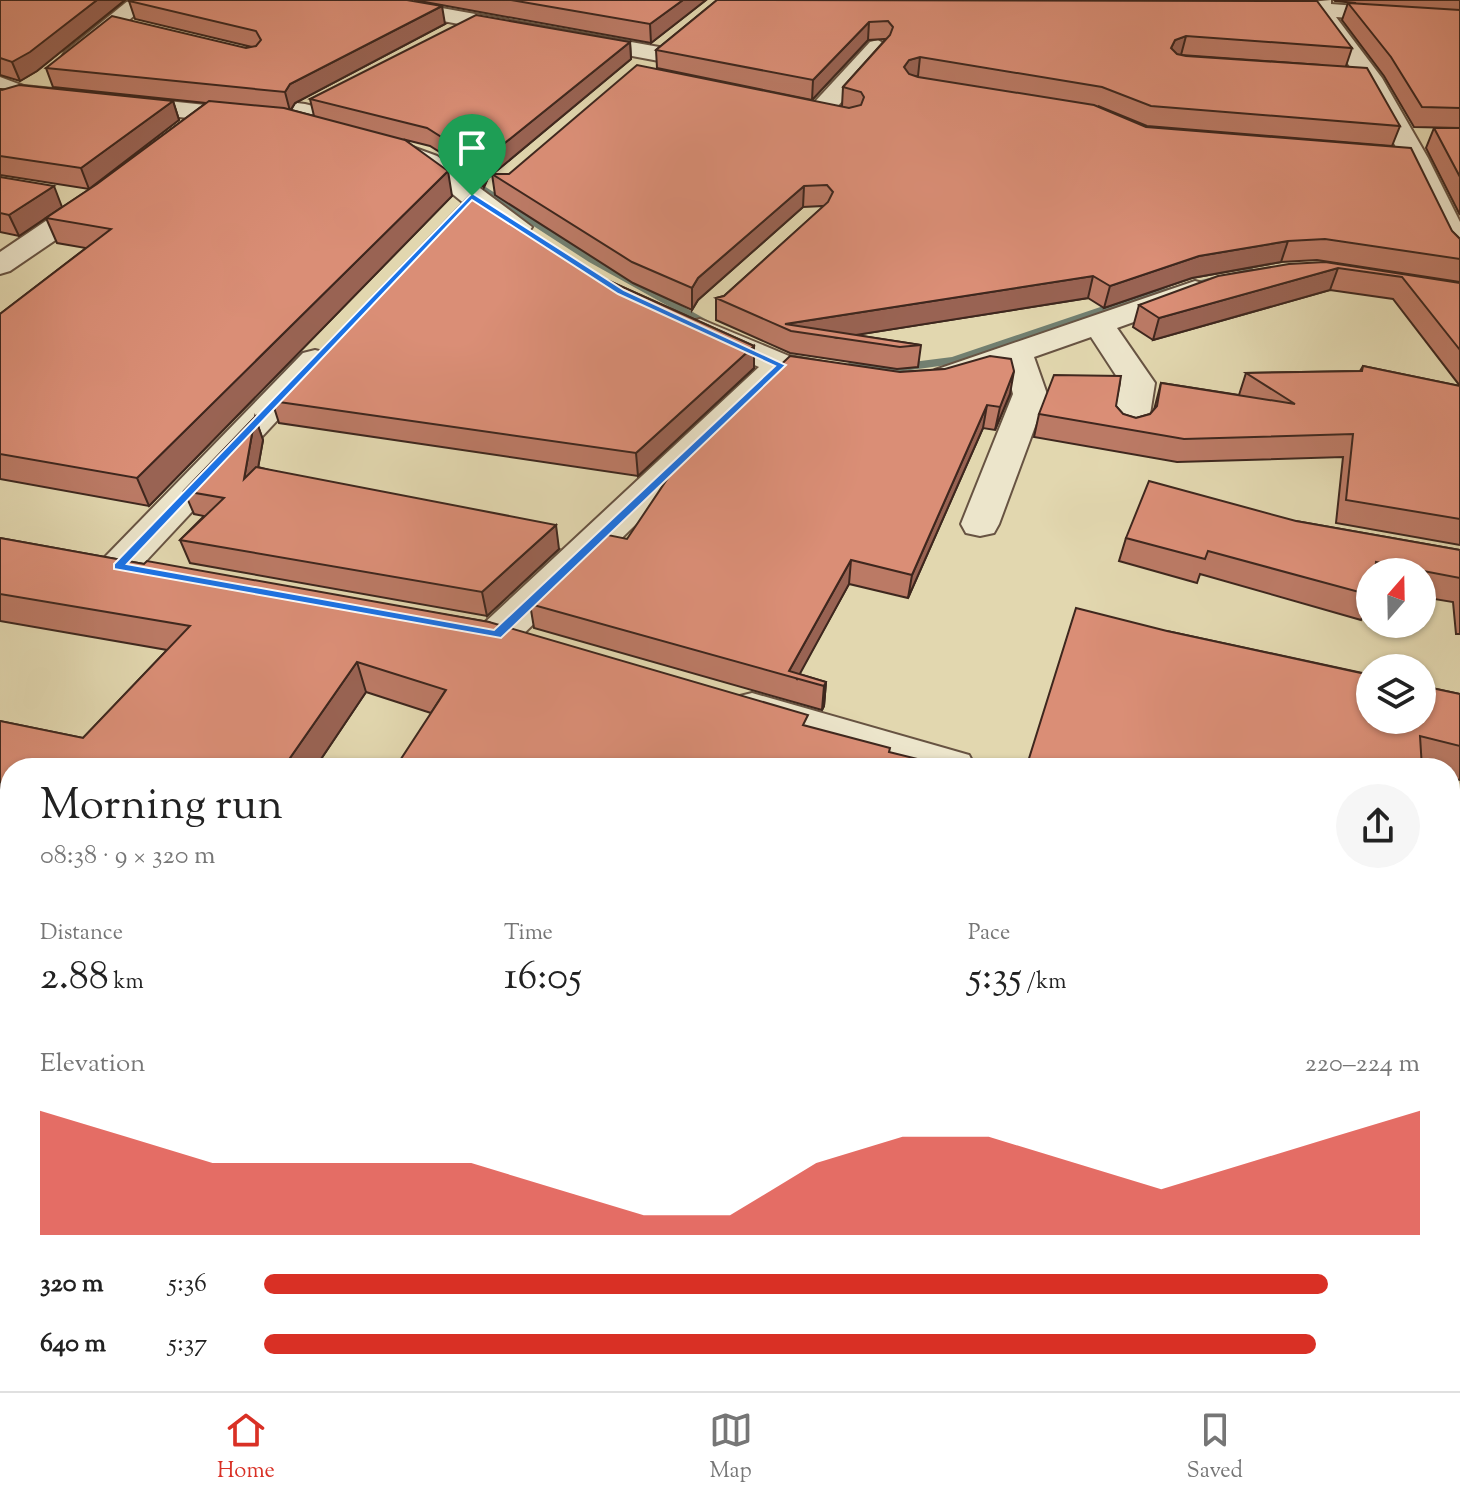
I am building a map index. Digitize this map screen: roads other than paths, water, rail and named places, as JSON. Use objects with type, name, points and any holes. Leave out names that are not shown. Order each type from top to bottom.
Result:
[{"type":"street","points":[[6,95],[53,73],[142,0]]},
{"type":"street","points":[[362,0],[472,22],[664,50],[632,73]]},
{"type":"street","points":[[1166,0],[1231,10],[1320,4],[1460,20]]},
{"type":"street","points":[[1320,4],[1370,78],[1450,216],[1460,251]]},
{"type":"street","points":[[446,36],[472,22]]},
{"type":"street","points":[[113,24],[144,31]]},
{"type":"street","points":[[848,118],[811,110],[878,47]]},
{"type":"street","points":[[6,95],[211,112],[303,125],[420,155],[446,172],[461,207],[546,231],[500,186],[418,140],[317,104],[53,73]]},
{"type":"street","points":[[1339,76],[1370,78]]},
{"type":"street","points":[[176,139],[211,112]]},
{"type":"street","points":[[0,265],[118,183]]},
{"type":"street","points":[[54,194],[95,201]]},
{"type":"street","points":[[926,380],[980,367],[1212,276],[1097,297],[951,350],[940,351]]},
{"type":"street","points":[[542,649],[482,632],[781,365],[867,366],[742,324],[688,310],[781,365]]},
{"type":"street","points":[[1098,323],[1138,383],[1130,427]]},
{"type":"street","points":[[118,567],[332,342]]},
{"type":"street","points":[[980,524],[1030,394],[1016,353]]},
{"type":"street","points":[[74,559],[163,575]]},
{"type":"street","points":[[710,697],[919,758]]},
{"type":"waterway","points":[[459,174],[593,260],[717,329]]},
{"type":"waterway","points":[[849,367],[889,369],[954,360],[1137,298],[1252,271]]},
{"type":"waterway","points":[[1378,271],[1460,279]]}]
